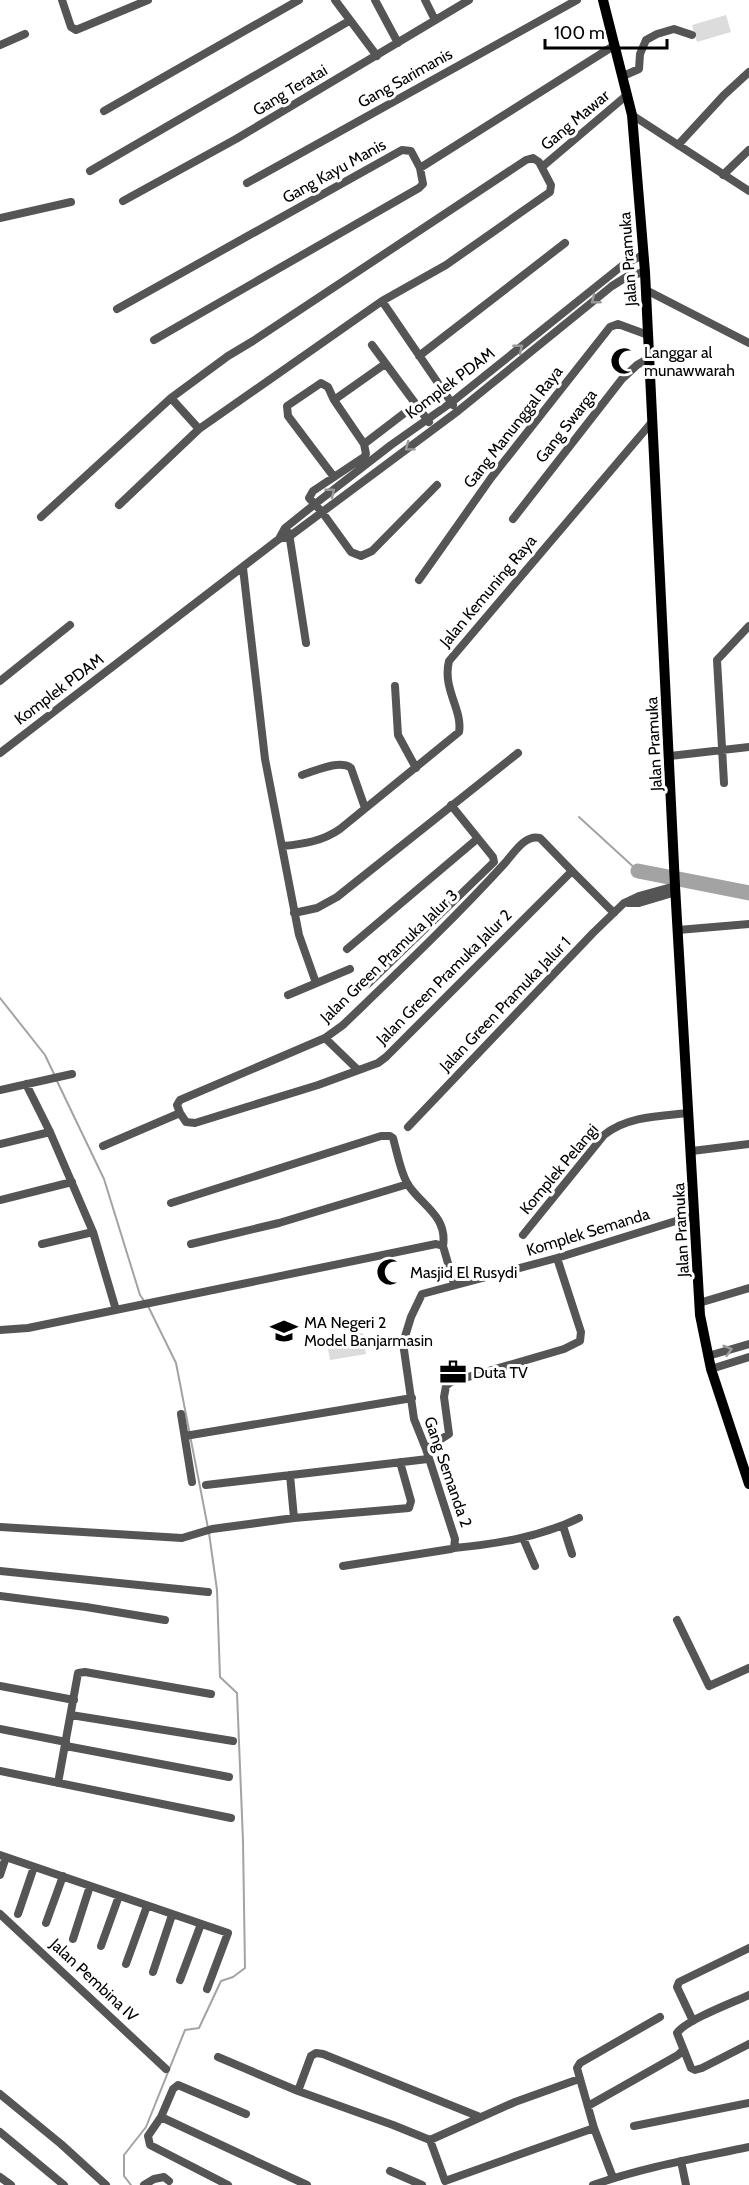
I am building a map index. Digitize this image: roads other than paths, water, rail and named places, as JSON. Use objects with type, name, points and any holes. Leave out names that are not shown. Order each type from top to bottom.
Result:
[{"type":"main road","name":"Jalan Pramuka","points":[[603,0],[632,115],[645,272],[675,884],[699,1303],[711,1369],[749,1484]]},
{"type":"street","points":[[62,0],[71,27],[76,30],[148,0]]},
{"type":"street","points":[[104,111],[299,0]]},
{"type":"street","points":[[335,0],[377,56]]},
{"type":"street","points":[[375,0],[398,43]]},
{"type":"street","points":[[425,0],[435,20]]},
{"type":"street","name":"Gang Teratai","points":[[123,201],[237,139],[469,0]]},
{"type":"street","name":"Gang Sarimanis","points":[[247,183],[577,0]]},
{"type":"street","points":[[90,171],[349,21]]},
{"type":"street","points":[[623,76],[639,69],[642,48],[646,40],[674,29],[692,35]]},
{"type":"street","points":[[0,45],[25,34]]},
{"type":"street","points":[[154,340],[419,188],[423,184],[420,168],[615,45]]},
{"type":"street","points":[[678,145],[724,95],[749,72]]},
{"type":"street","name":"Gang Mawar","points":[[542,167],[627,95]]},
{"type":"street","points":[[632,115],[749,191]]},
{"type":"street","name":"Gang Kayu Manis","points":[[117,309],[402,150],[411,152],[420,168]]},
{"type":"street","points":[[723,175],[749,150]]},
{"type":"street","points":[[41,517],[171,398],[228,356],[526,160],[535,159],[542,167],[551,185],[550,192],[446,265],[382,301],[199,429],[119,505]]},
{"type":"street","points":[[0,218],[71,202]]},
{"type":"street","points":[[419,356],[565,243]]},
{"type":"street","name":"Komplek PDAM","points":[[288,532],[315,504],[452,402],[623,265],[643,255]]},
{"type":"street","points":[[623,265],[628,276]]},
{"type":"street","name":"Komplek PDAM","points":[[0,753],[288,532],[322,512],[458,411],[612,286],[628,276],[645,272]]},
{"type":"street","points":[[646,290],[749,343]]},
{"type":"street","points":[[382,301],[458,411]]},
{"type":"street","name":"Gang Manunggal Raya","points":[[419,580],[491,478],[610,327],[618,324],[648,335]]},
{"type":"street","points":[[372,345],[433,429]]},
{"type":"street","name":"Gang Swarga","points":[[513,519],[622,379],[637,365],[649,358]]},
{"type":"street","points":[[334,400],[385,364]]},
{"type":"street","points":[[486,375],[493,383]]},
{"type":"street","points":[[334,477],[288,416],[286,409],[289,404],[318,384],[326,385],[366,449],[364,457],[310,494],[309,498],[351,552],[356,556],[366,555],[437,485]]},
{"type":"street","points":[[171,398],[199,429]]},
{"type":"street","points":[[364,444],[415,405]]},
{"type":"street","name":"Jalan Kemuning Raya","points":[[283,846],[312,842],[330,836],[459,732],[460,724],[447,681],[447,667],[452,656],[652,422]]},
{"type":"street","points":[[288,532],[306,643]]},
{"type":"street","points":[[243,568],[265,759],[294,913],[304,955],[316,983]]},
{"type":"street","points":[[0,681],[70,626]]},
{"type":"street","points":[[724,783],[717,660],[749,626]]},
{"type":"street","points":[[395,686],[398,735],[416,768]]},
{"type":"street","points":[[670,756],[749,747]]},
{"type":"street","points":[[294,913],[316,908],[337,897],[518,753]]},
{"type":"street","points":[[302,775],[340,764],[348,765],[366,808]]},
{"type":"street","points":[[368,984],[493,864],[493,857],[451,805]]},
{"type":"street","name":"Jalan Green Pramuka Jalur 3","points":[[180,1113],[177,1106],[180,1100],[325,1038],[360,1008],[497,872],[526,840],[540,838],[572,871]]},
{"type":"street","points":[[348,948],[477,839]]},
{"type":"street","points":[[572,871],[614,913]]},
{"type":"street","name":"Jalan Green Pramuka Jalur 2","points":[[180,1113],[186,1122],[195,1123],[369,1067],[386,1057],[572,871]]},
{"type":"street","name":"Jalan Green Pramuka Jalur 1","points":[[408,1126],[624,903],[675,884]]},
{"type":"street","points":[[678,930],[749,924]]},
{"type":"street","points":[[288,995],[350,969]]},
{"type":"street","points":[[325,1038],[358,1070]]},
{"type":"street","points":[[0,1090],[72,1074]]},
{"type":"street","points":[[26,1084],[50,1132],[93,1232],[116,1310]]},
{"type":"street","points":[[103,1146],[180,1113]]},
{"type":"street","name":"Komplek Pelangi","points":[[524,1235],[604,1135],[613,1128],[623,1122],[689,1113]]},
{"type":"street","points":[[0,1144],[50,1132]]},
{"type":"street","points":[[171,1203],[386,1135],[393,1138],[408,1184],[434,1213],[441,1225],[445,1239],[443,1246],[454,1284]]},
{"type":"street","points":[[692,1151],[749,1144]]},
{"type":"street","points":[[0,1200],[72,1182]]},
{"type":"street","points":[[191,1244],[279,1223],[408,1184]]},
{"type":"street","name":"Komplek Semanda","points":[[420,1297],[428,1292],[454,1284],[557,1258],[695,1215]]},
{"type":"street","points":[[42,1244],[93,1232]]},
{"type":"street","points":[[0,1330],[28,1328],[405,1249],[436,1244],[443,1246]]},
{"type":"street","points":[[206,1485],[400,1462],[427,1454],[449,1434],[444,1397],[446,1386],[451,1382],[564,1349],[580,1341],[581,1332],[557,1258]]},
{"type":"street","points":[[699,1303],[749,1288]]},
{"type":"street","name":"Gang Semanda 2","points":[[343,1566],[454,1548],[455,1539],[414,1419],[402,1343],[420,1297]]},
{"type":"street","points":[[708,1356],[749,1344]]},
{"type":"street","points":[[711,1369],[749,1357]]},
{"type":"street","points":[[188,1436],[412,1398]]},
{"type":"street","points":[[181,1414],[188,1436],[192,1482]]},
{"type":"street","points":[[0,1527],[182,1538],[209,1529],[294,1518],[409,1508],[411,1502],[400,1462]]},
{"type":"street","points":[[290,1474],[294,1518]]},
{"type":"street","points":[[454,1548],[489,1545],[523,1538],[563,1526],[579,1518]]},
{"type":"street","points":[[563,1526],[572,1554]]},
{"type":"street","points":[[523,1538],[535,1566]]},
{"type":"street","points":[[0,1571],[208,1592]]},
{"type":"street","points":[[0,1596],[165,1620]]},
{"type":"street","points":[[677,1620],[709,1686],[749,1668]]},
{"type":"street","points":[[58,1783],[78,1673],[85,1672],[211,1694]]},
{"type":"street","points":[[0,1686],[74,1700]]},
{"type":"street","points":[[71,1715],[233,1741]]},
{"type":"street","points":[[0,1729],[229,1777]]},
{"type":"street","points":[[0,1772],[231,1818]]},
{"type":"street","points":[[0,1875],[3,1856],[228,1934],[207,1989]]},
{"type":"street","points":[[18,1914],[34,1867]]},
{"type":"street","points":[[46,1923],[63,1876]]},
{"type":"street","points":[[73,1939],[90,1886]]},
{"type":"street","points":[[100,1946],[119,1896]]},
{"type":"street","points":[[126,1964],[147,1906]]},
{"type":"street","name":"Jalan Pembina IV","points":[[0,1914],[166,2069]]},
{"type":"street","points":[[153,1972],[172,1915]]},
{"type":"street","points":[[180,1980],[201,1924]]},
{"type":"street","points":[[693,2021],[677,1987],[679,1982],[749,1948]]},
{"type":"street","points":[[749,1995],[693,2021],[677,2033],[691,2068],[697,2069],[749,2044]]},
{"type":"street","points":[[613,2178],[594,2128],[577,2070],[580,2063],[660,2017]]},
{"type":"street","points":[[588,2106],[683,2050]]},
{"type":"street","points":[[298,2091],[308,2060],[313,2054],[323,2054],[480,2117]]},
{"type":"street","points":[[218,2057],[298,2091],[430,2140],[480,2117],[579,2079]]},
{"type":"street","points":[[228,2185],[150,2145],[148,2136],[161,2117],[173,2089],[178,2085],[246,2114]]},
{"type":"street","points":[[0,2094],[62,2144],[106,2185]]},
{"type":"street","points":[[634,2126],[749,2103]]},
{"type":"street","points":[[161,2117],[307,2185]]},
{"type":"street","points":[[430,2140],[441,2183],[594,2128]]},
{"type":"street","points":[[0,2132],[64,2185]]},
{"type":"street","points":[[593,2185],[681,2161],[749,2147]]},
{"type":"street","points":[[681,2161],[686,2185]]},
{"type":"street","points":[[390,2171],[422,2185]]},
{"type":"street","points":[[0,2177],[11,2185]]},
{"type":"street","points":[[144,2185],[154,2179],[164,2177],[169,2181]]},
{"type":"waterway","points":[[579,817],[638,871]]},
{"type":"waterway","points":[[638,871],[749,893]]},
{"type":"waterway","points":[[0,998],[45,1055],[54,1074]]},
{"type":"waterway","points":[[56,1079],[104,1179],[140,1295],[145,1302]]},
{"type":"waterway","points":[[148,1306],[176,1363],[208,1528]]},
{"type":"waterway","points":[[131,2185],[124,2176],[124,2155],[146,2127],[185,2030],[199,2028],[221,1981],[233,1977],[245,1968],[237,1693],[220,1677],[217,1590],[209,1533]]},
{"type":"place","name":"Langgar al munawwarah","points":[[624,361]]},
{"type":"place","name":"Masjid El Rusydi","points":[[390,1272]]},
{"type":"place","name":"MA Negeri 2 Model Banjarmasin","points":[[284,1331]]},
{"type":"place","name":"Duta TV","points":[[453,1372]]}]
